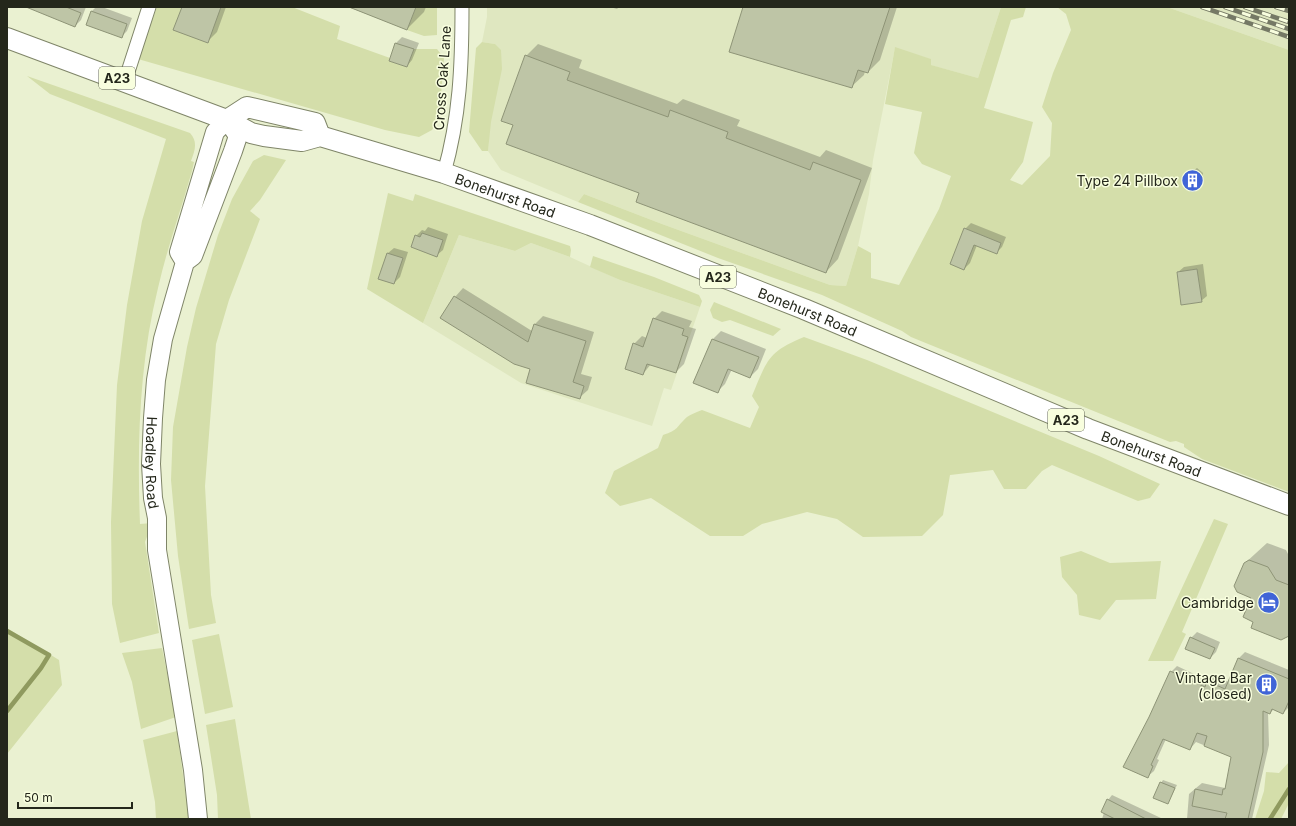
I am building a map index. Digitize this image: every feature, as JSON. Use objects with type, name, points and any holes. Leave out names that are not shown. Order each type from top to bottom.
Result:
[{"type":"main road","name":"Bonehurst Road","points":[[7,38],[227,120],[251,133],[302,142],[320,136],[444,173],[590,225],[804,309],[1088,429],[1289,505]]},
{"type":"street","points":[[125,81],[149,7]]},
{"type":"street","name":"Cross Oak Lane","points":[[444,173],[454,140],[459,104],[462,7]]},
{"type":"street","name":"Hoadley Road","points":[[198,819],[193,770],[157,550],[157,518],[153,498],[151,464],[153,418],[163,339],[185,262],[179,252],[215,132],[227,120]]},
{"type":"shaded area","points":[[157,7],[292,7],[340,26],[337,39],[390,58],[389,61],[407,67],[414,49],[437,49],[444,58],[439,119],[432,130],[419,137],[385,130],[138,59]]},
{"type":"shaded area","points":[[416,7],[437,7],[437,35],[424,36],[407,30]]},
{"type":"shaded area","points":[[487,7],[1001,7],[978,78],[930,65],[930,59],[895,48],[873,160],[869,194],[858,246],[846,286],[830,285],[584,194],[578,202],[501,170],[488,151],[495,44],[482,42],[487,17]]},
{"type":"shaded area","points":[[1001,7],[1026,7],[1023,17],[1011,20],[984,108],[1033,122],[1023,162],[1010,180],[1022,185],[1050,156],[1052,123],[1042,107],[1053,73],[1071,30],[1066,14],[1057,7],[1167,7],[1289,50],[1289,492],[1202,459],[1184,447],[1184,444],[1176,441],[1170,442],[911,337],[902,331],[822,295],[718,258],[578,202],[584,194],[830,285],[846,286],[858,246],[871,253],[871,278],[899,285],[939,209],[951,176],[922,164],[914,153],[922,112],[885,104],[895,47],[931,59],[931,65],[978,78]],"holes":[[[1194,170],[1201,176],[1200,184],[1193,187],[1186,184],[1183,177]],[[1197,269],[1202,302],[1181,305],[1177,272]]]},
{"type":"shaded area","points":[[1167,7],[1289,7],[1289,50]]},
{"type":"shaded area","points":[[482,42],[495,44],[501,50],[502,69],[491,122],[488,151],[482,151],[469,132],[476,48]]},
{"type":"shaded area","points":[[27,76],[190,133],[193,136],[195,143],[195,150],[191,161],[194,162],[192,171],[158,288],[143,376],[139,435],[140,524],[152,523],[145,542],[159,633],[120,643],[112,604],[111,522],[117,385],[127,305],[142,221],[166,139],[50,94]]},
{"type":"shaded area","points":[[264,155],[286,160],[260,200],[250,211],[260,219],[229,300],[216,344],[205,486],[211,595],[216,623],[189,629],[178,556],[171,480],[173,427],[187,347],[196,308],[218,235],[232,199],[253,161]]},
{"type":"shaded area","points":[[388,193],[413,201],[415,194],[570,246],[570,257],[531,243],[515,251],[459,235],[423,323],[367,289]]},
{"type":"shaded area","points":[[459,235],[515,251],[531,243],[570,257],[620,280],[700,307],[671,390],[664,388],[652,426],[521,383],[423,323]]},
{"type":"shaded area","points":[[593,256],[654,277],[699,295],[702,301],[700,307],[620,280],[590,267]]},
{"type":"shaded area","points":[[714,302],[781,329],[773,336],[730,320],[722,322],[713,318],[710,310]]},
{"type":"shaded area","points":[[804,337],[867,360],[1099,456],[1160,484],[1150,498],[1138,501],[1052,465],[1042,471],[1026,489],[1004,489],[993,470],[950,475],[943,515],[922,536],[863,537],[837,519],[807,512],[762,524],[743,536],[710,536],[651,498],[620,506],[605,493],[614,471],[658,448],[663,435],[675,430],[687,417],[692,414],[702,410],[750,428],[759,407],[752,396],[765,366],[775,353],[792,342]]},
{"type":"shaded area","points":[[1214,519],[1228,524],[1182,632],[1186,634],[1173,661],[1148,661]]},
{"type":"shaded area","points":[[1081,551],[1110,563],[1161,561],[1156,599],[1116,600],[1100,620],[1079,615],[1077,595],[1062,577],[1060,557]]},
{"type":"shaded area","points":[[7,628],[59,660],[62,685],[7,754]]},
{"type":"shaded area","points":[[219,634],[233,707],[205,714],[192,640]]},
{"type":"shaded area","points":[[162,648],[176,717],[141,729],[132,682],[122,653]]},
{"type":"shaded area","points":[[235,719],[251,819],[218,819],[217,795],[206,725]]},
{"type":"shaded area","points":[[177,731],[189,819],[156,819],[155,802],[143,740]]},
{"type":"shaded area","points":[[1289,762],[1289,803],[1281,819],[1255,819],[1264,791],[1266,772],[1279,773]]},
{"type":"building","points":[[26,7],[66,7],[81,13],[75,27]]},
{"type":"building","points":[[182,7],[221,7],[208,43],[173,30]]},
{"type":"building","points":[[349,7],[416,7],[407,30]]},
{"type":"building","points":[[743,7],[890,7],[868,73],[858,70],[852,88],[729,52]]},
{"type":"building","points":[[91,11],[127,24],[122,38],[86,25]]},
{"type":"building","points":[[395,43],[414,49],[407,67],[389,61]]},
{"type":"building","points":[[525,55],[570,72],[567,80],[668,117],[670,110],[728,132],[726,138],[810,170],[813,162],[861,180],[826,273],[636,202],[639,193],[506,144],[513,125],[501,121]]},
{"type":"building","name":"Type 24 Pillbox","points":[[1194,170],[1201,176],[1200,184],[1193,188],[1186,184],[1183,177]]},
{"type":"building","points":[[964,228],[1001,243],[997,254],[974,245],[964,270],[950,264]]},
{"type":"building","points":[[422,233],[443,240],[437,257],[411,247],[415,235],[420,237]]},
{"type":"building","points":[[387,253],[403,258],[394,284],[378,279]]},
{"type":"building","points":[[1197,269],[1202,302],[1181,305],[1177,272]]},
{"type":"building","points":[[454,296],[528,342],[534,324],[586,341],[573,382],[584,386],[580,399],[526,383],[530,369],[514,364],[440,318]]},
{"type":"building","points":[[653,318],[684,329],[682,335],[688,337],[676,373],[647,364],[643,375],[625,369],[633,343],[643,347]]},
{"type":"building","points":[[712,339],[759,357],[750,378],[728,369],[718,393],[693,383]]},
{"type":"building","name":"Cambridge","points":[[1249,560],[1268,567],[1276,580],[1289,585],[1289,636],[1281,640],[1251,628],[1253,622],[1243,617],[1251,598],[1237,592],[1234,586],[1244,563]]},
{"type":"building","points":[[1190,637],[1215,648],[1210,659],[1185,649]]},
{"type":"building","points":[[1238,658],[1289,679],[1289,701],[1283,714],[1272,709],[1270,714],[1263,711],[1263,752],[1248,819],[1225,819],[1227,813],[1192,806],[1195,789],[1222,795],[1223,789],[1225,789],[1231,757],[1204,746],[1207,736],[1197,733],[1190,750],[1163,739],[1151,765],[1153,766],[1148,778],[1123,767],[1149,717],[1170,671],[1205,687],[1207,681],[1225,689]]},
{"type":"building","points":[[1160,782],[1175,788],[1168,804],[1153,798]]},
{"type":"building","points":[[1107,799],[1146,819],[1115,819],[1101,812]]},
{"type":"waterway","points":[[7,631],[49,655],[41,668],[7,711]]},
{"type":"waterway","points":[[1270,819],[1289,789]]},
{"type":"railway","points":[[1202,7],[1289,37]]},
{"type":"railway","points":[[1225,7],[1289,29]]},
{"type":"railway","points":[[1245,7],[1289,22]]},
{"type":"railway","points":[[1276,7],[1289,11]]},
{"type":"place","name":"Type 24 Pillbox","points":[[1193,180]]},
{"type":"place","name":"Cambridge","points":[[1269,602]]},
{"type":"place","name":"Vintage Bar (closed)","points":[[1267,685]]}]
